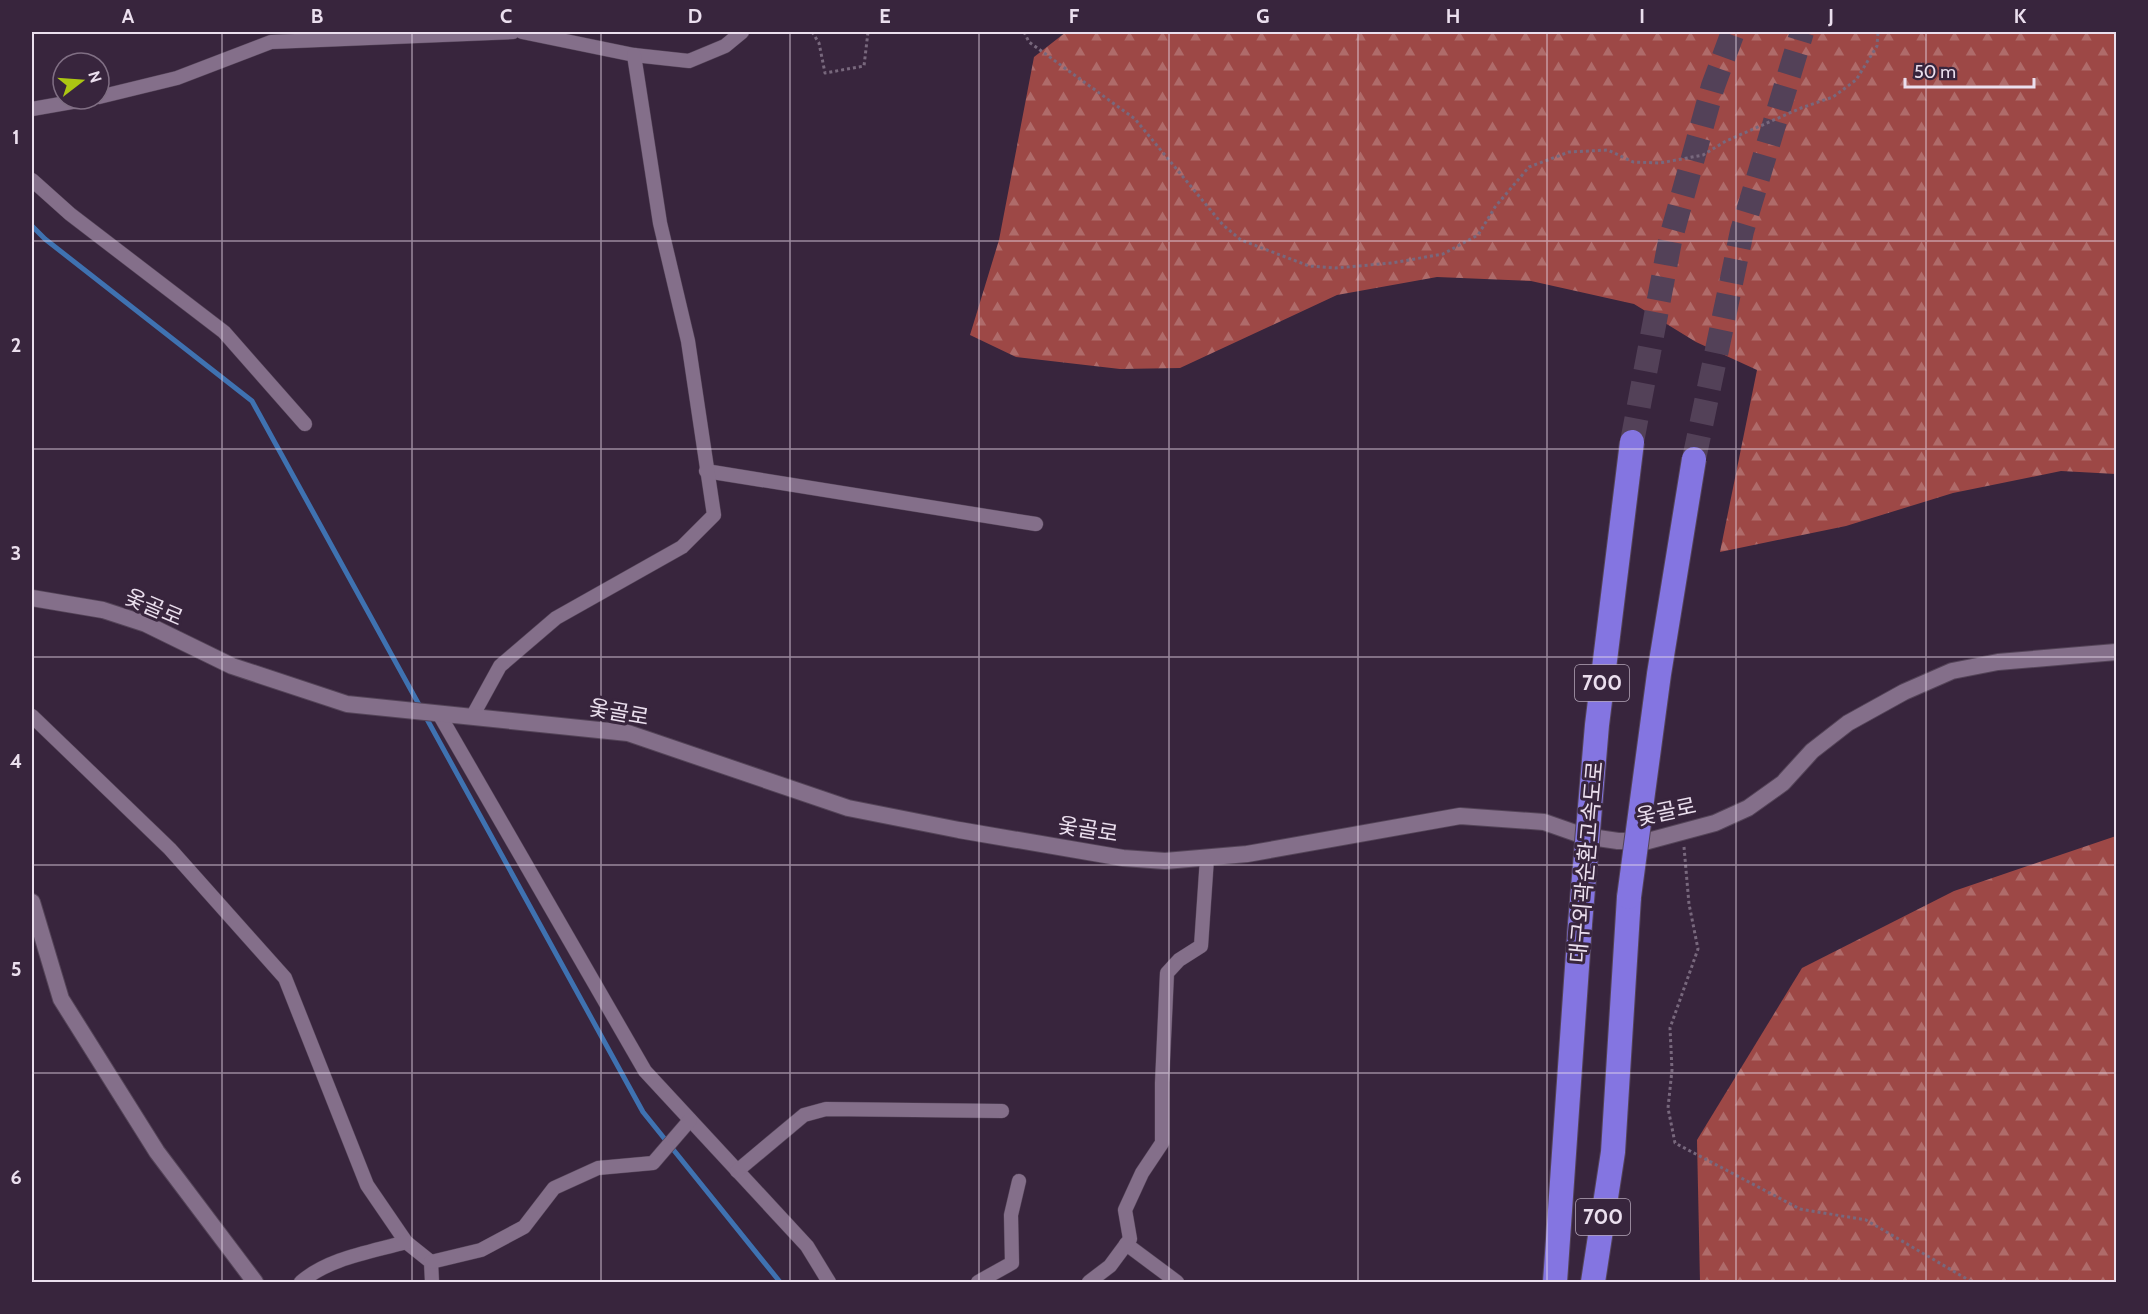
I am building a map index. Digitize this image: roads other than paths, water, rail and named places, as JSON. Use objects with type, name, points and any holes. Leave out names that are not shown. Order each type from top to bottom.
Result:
[{"type":"highway","name":"대구외곽순환고속도로","points":[[1555,1282],[1580,924],[1597,726],[1632,442]]},
{"type":"highway","name":"대구외곽순환고속도로","points":[[1593,1282],[1613,1152],[1629,897],[1659,674],[1694,459]]},
{"type":"highway","points":[[1611,1282],[1613,1152]]},
{"type":"street","points":[[111,94],[177,78],[271,42],[513,32]]},
{"type":"street","points":[[522,32],[634,55],[689,61],[725,46],[742,32]]},
{"type":"street","points":[[471,717],[500,666],[555,618],[682,547],[714,515],[688,341],[660,223],[634,55]]},
{"type":"street","points":[[32,109],[51,106]]},
{"type":"street","points":[[32,180],[70,214],[224,332],[305,424]]},
{"type":"street","points":[[706,471],[1036,524]]},
{"type":"street","name":"옻골로","points":[[32,598],[103,610],[146,624],[232,666],[347,704],[628,733],[848,808],[1123,858],[1165,861],[1206,858],[1461,816],[1544,822],[1584,836],[1618,841],[1648,841],[1682,833],[1748,808],[1783,783],[1812,751],[1848,723],[1904,692],[1952,671],[1998,662],[2116,652]]},
{"type":"street","points":[[439,714],[645,1071],[807,1246],[829,1282]]},
{"type":"street","points":[[32,716],[170,849],[285,978],[367,1185],[406,1242],[431,1262],[432,1282]]},
{"type":"street","points":[[1089,1282],[1110,1266],[1130,1239],[1125,1210],[1142,1173],[1162,1143],[1167,973],[1179,960],[1201,946],[1206,858]]},
{"type":"street","points":[[32,902],[61,999],[158,1152],[255,1282]]},
{"type":"street","points":[[737,1171],[804,1115],[826,1109],[1002,1111]]},
{"type":"street","points":[[431,1262],[481,1250],[524,1227],[554,1188],[598,1168],[653,1163],[690,1120]]},
{"type":"street","points":[[978,1282],[1012,1263],[1011,1215],[1019,1181]]},
{"type":"street","points":[[301,1282],[314,1271],[339,1261],[406,1242]]},
{"type":"street","points":[[1126,1244],[1177,1282]]},
{"type":"waterway","points":[[32,226],[45,239],[252,401],[643,1112],[780,1282]]},
{"type":"tunnel","points":[[1632,442],[1670,241],[1713,86],[1733,32]]},
{"type":"tunnel","points":[[1694,459],[1742,231],[1802,32]]}]
